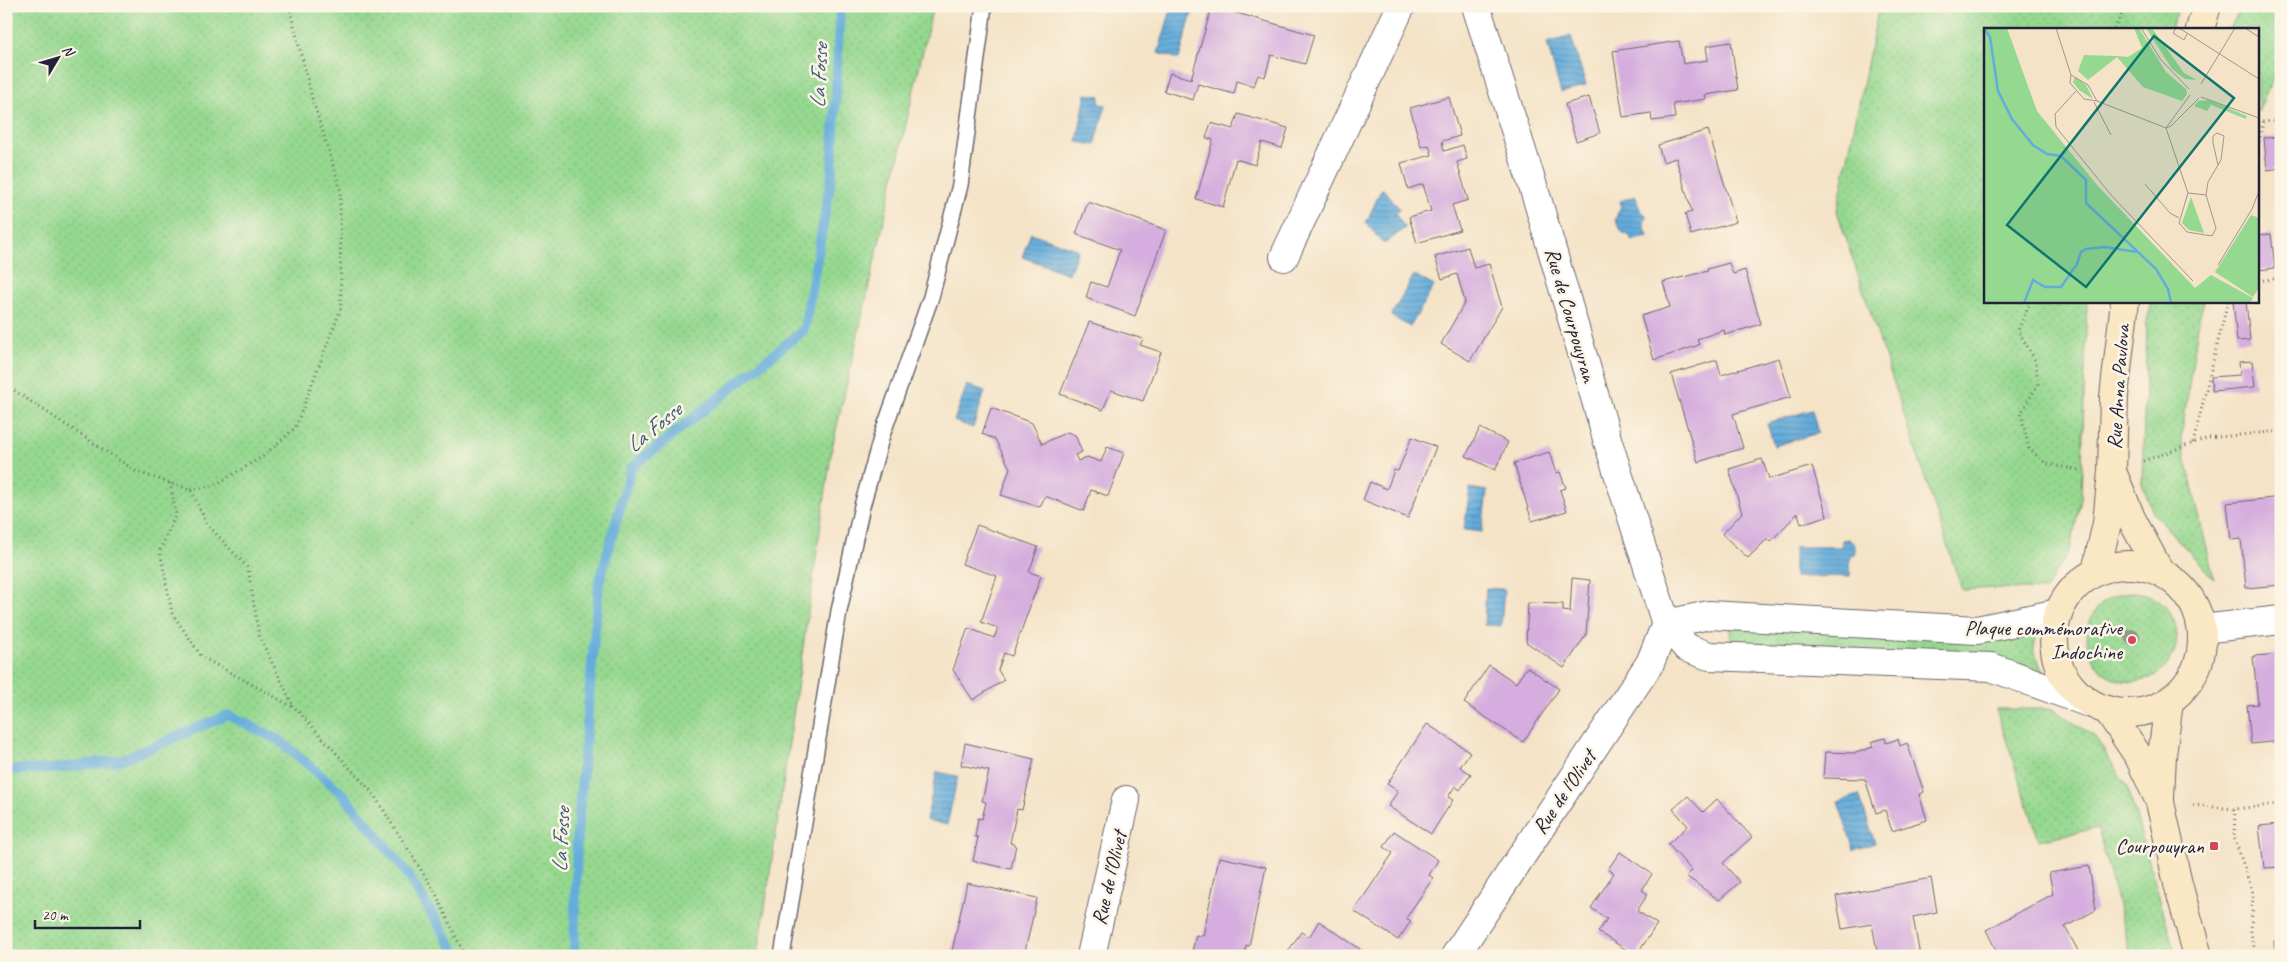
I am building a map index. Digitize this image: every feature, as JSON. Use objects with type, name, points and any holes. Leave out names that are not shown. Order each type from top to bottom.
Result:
[{"type":"street","points":[[1284,256],[1401,6]]},
{"type":"street","name":"Rue de Courpouyran","points":[[1476,6],[1538,202],[1608,442],[1666,624]]},
{"type":"street","points":[[2200,28],[2208,6]]},
{"type":"street","name":"Rue Anna Pavlova","points":[[2096,571],[2107,523],[2112,472],[2114,396],[2125,302]]},
{"type":"street","name":"Rue Anna Pavlova","points":[[2112,472],[2131,518],[2160,572]]},
{"type":"street","points":[[2058,613],[1978,630],[1710,615],[1666,624],[1687,648],[1709,656],[1991,668],[2099,708],[2130,714],[2150,711],[2169,702],[2185,688],[2196,670],[2202,650],[2202,629],[2194,606],[2180,586],[2160,572],[2139,565],[2117,565],[2096,571],[2072,588],[2058,613],[2052,638],[2057,664],[2069,687],[2099,708],[2139,758],[2160,802],[2178,884],[2198,956]]},
{"type":"street","points":[[2202,629],[2281,620]]},
{"type":"street","name":"Rue de l'Olivet","points":[[1455,956],[1650,663],[1666,624]]},
{"type":"street","points":[[2160,802],[2162,755],[2169,702]]},
{"type":"street","name":"Rue de l'Olivet","points":[[1091,956],[1126,800]]},
{"type":"lane","points":[[782,956],[839,610],[862,506],[882,435],[931,297],[960,185],[984,6]]},
{"type":"path","points":[[6,385],[137,472],[191,490],[215,485],[262,457],[295,428],[341,308],[340,186],[312,98],[289,6]]},
{"type":"path","points":[[2115,28],[2126,6]]},
{"type":"path","points":[[2260,137],[2263,122],[2281,120]]},
{"type":"path","points":[[2260,281],[2281,278]]},
{"type":"path","points":[[2193,444],[2228,302]]},
{"type":"path","points":[[170,483],[176,514],[160,550],[172,612],[202,657],[294,708]]},
{"type":"path","points":[[191,490],[207,524],[248,568],[259,636],[294,708],[372,792],[435,892],[465,956]]},
{"type":"path","points":[[2160,802],[2235,809],[2281,804]]},
{"type":"path","points":[[2235,809],[2234,837],[2253,893],[2251,931],[2254,956]]},
{"type":"green space","points":[[6,6],[933,6],[832,448],[758,956],[6,956]]},
{"type":"green space","points":[[1879,6],[2180,6],[2170,28],[1984,28],[1984,302],[2087,302],[2081,499],[2070,549],[2045,590],[1995,588],[1962,590],[1837,211]]},
{"type":"green space","points":[[2241,6],[2281,6],[2281,60],[2260,107],[2260,28],[2230,28]]},
{"type":"green space","points":[[2152,302],[2204,302],[2199,319],[2181,439],[2214,579],[2153,513],[2142,483],[2147,321]]},
{"type":"green space","points":[[2123,592],[2141,592],[2157,599],[2170,612],[2177,628],[2177,646],[2170,662],[2157,675],[2141,682],[2123,682],[2107,675],[2094,662],[2087,646],[2087,628],[2094,612],[2107,599]]},
{"type":"green space","points":[[1730,628],[2035,630],[2034,650],[2043,673],[1731,649]]},
{"type":"green space","points":[[1996,709],[2053,709],[2095,737],[2128,788],[2176,956],[2131,956],[2098,828],[2039,840]]},
{"type":"water","points":[[1172,6],[1194,6],[1179,59],[1158,53]]},
{"type":"water","points":[[1571,36],[1586,85],[1561,93],[1547,43]]},
{"type":"water","points":[[1086,94],[1100,96],[1099,104],[1106,105],[1095,145],[1077,142]]},
{"type":"water","points":[[1383,189],[1399,208],[1396,214],[1405,228],[1386,243],[1383,243],[1366,223]]},
{"type":"water","points":[[1636,196],[1639,208],[1646,215],[1644,224],[1648,236],[1632,241],[1630,236],[1623,233],[1615,220],[1621,206],[1620,201]]},
{"type":"water","points":[[1031,233],[1078,250],[1069,274],[1022,257]]},
{"type":"water","points":[[1414,275],[1434,286],[1410,327],[1391,316]]},
{"type":"water","points":[[967,385],[985,391],[973,428],[954,421]]},
{"type":"water","points":[[1812,410],[1818,433],[1774,446],[1767,423]]},
{"type":"water","points":[[1470,488],[1487,491],[1482,532],[1464,530]]},
{"type":"water","points":[[1848,539],[1855,544],[1855,555],[1850,556],[1850,576],[1794,577],[1794,547],[1841,547],[1842,540]]},
{"type":"water","points":[[1486,588],[1504,589],[1501,626],[1484,625]]},
{"type":"water","points":[[937,772],[958,776],[947,825],[926,820]]},
{"type":"water","points":[[1859,795],[1875,843],[1854,850],[1838,802]]},
{"type":"building","points":[[1212,6],[1314,35],[1305,64],[1271,55],[1265,77],[1258,75],[1254,86],[1237,81],[1234,94],[1198,84],[1193,100],[1164,91],[1170,73],[1191,79]]},
{"type":"building","points":[[1679,41],[1683,64],[1708,60],[1706,46],[1731,42],[1738,90],[1705,95],[1706,99],[1673,104],[1675,118],[1652,121],[1651,113],[1623,117],[1613,51]]},
{"type":"building","points":[[1449,97],[1460,136],[1442,141],[1444,151],[1463,145],[1467,159],[1457,162],[1468,200],[1452,205],[1460,230],[1417,243],[1409,217],[1431,211],[1423,184],[1408,189],[1401,163],[1432,155],[1429,145],[1421,147],[1410,108]]},
{"type":"building","points":[[1589,97],[1600,133],[1576,141],[1565,104]]},
{"type":"building","points":[[1238,114],[1288,128],[1282,148],[1262,142],[1255,165],[1236,159],[1223,207],[1196,199],[1213,140],[1206,138],[1211,123],[1233,129]]},
{"type":"building","points":[[1708,130],[1736,222],[1691,235],[1685,214],[1692,212],[1676,158],[1663,162],[1658,145]]},
{"type":"building","points":[[2281,137],[2281,168],[2267,170],[2264,138]]},
{"type":"building","points":[[1088,202],[1166,230],[1135,316],[1086,298],[1091,282],[1107,287],[1120,250],[1076,234]]},
{"type":"building","points":[[2271,234],[2275,268],[2260,270],[2260,236]]},
{"type":"building","points":[[1468,247],[1474,268],[1489,264],[1502,307],[1470,361],[1441,344],[1465,302],[1457,274],[1442,279],[1435,257]]},
{"type":"building","points":[[1729,263],[1733,274],[1745,270],[1761,324],[1725,335],[1724,330],[1697,339],[1699,345],[1654,360],[1641,316],[1670,307],[1663,282],[1708,271],[1707,269]]},
{"type":"building","points":[[2233,302],[2246,302],[2250,340],[2237,341]]},
{"type":"building","points":[[1089,322],[1143,339],[1140,345],[1161,352],[1143,401],[1111,390],[1103,410],[1060,394]]},
{"type":"building","points":[[1779,358],[1791,397],[1733,414],[1743,448],[1698,462],[1671,374],[1717,360],[1721,375]]},
{"type":"building","points":[[2252,361],[2255,387],[2212,391],[2211,377],[2240,375],[2239,362]]},
{"type":"building","points":[[991,408],[1032,423],[1042,444],[1067,432],[1075,435],[1082,452],[1075,455],[1078,461],[1087,457],[1101,462],[1107,447],[1124,453],[1108,496],[1091,490],[1084,511],[1045,496],[1040,507],[1001,495],[1010,468],[995,439],[982,434]]},
{"type":"building","points":[[1480,428],[1508,442],[1495,470],[1466,456]]},
{"type":"building","points":[[1412,437],[1436,447],[1408,518],[1363,500],[1370,482],[1387,489],[1394,470],[1398,471]]},
{"type":"building","points":[[1549,452],[1556,473],[1560,472],[1566,488],[1560,490],[1567,511],[1532,521],[1514,463]]},
{"type":"building","points":[[1762,459],[1769,479],[1812,466],[1827,516],[1801,524],[1798,513],[1770,542],[1767,539],[1748,558],[1722,534],[1742,513],[1729,469]]},
{"type":"building","points":[[2281,497],[2281,585],[2246,588],[2241,539],[2231,540],[2227,503]]},
{"type":"building","points":[[977,525],[1038,547],[1029,572],[1041,576],[1012,656],[1004,653],[998,670],[1004,680],[973,700],[953,670],[968,628],[994,638],[998,628],[981,622],[997,576],[962,564]]},
{"type":"building","points":[[1572,578],[1590,580],[1586,635],[1564,668],[1526,642],[1528,603],[1563,604],[1563,611],[1570,612]]},
{"type":"building","points":[[2281,654],[2281,741],[2251,744],[2247,705],[2258,704],[2253,656]]},
{"type":"building","points":[[1489,665],[1516,683],[1527,667],[1559,689],[1523,742],[1464,703]]},
{"type":"building","points":[[1427,724],[1470,752],[1460,767],[1471,774],[1460,790],[1455,786],[1448,797],[1453,800],[1431,834],[1388,806],[1398,791],[1387,784]]},
{"type":"building","points":[[1885,738],[1886,743],[1898,739],[1900,746],[1907,743],[1924,792],[1919,794],[1927,820],[1892,831],[1885,810],[1876,813],[1865,779],[1823,778],[1825,752],[1856,753],[1873,747],[1871,742]]},
{"type":"building","points":[[965,743],[1034,759],[1022,810],[1017,809],[1010,843],[1016,845],[1011,869],[973,861],[978,837],[975,837],[978,818],[982,819],[986,802],[982,801],[989,771],[961,765]]},
{"type":"building","points":[[1688,796],[1703,812],[1717,799],[1752,837],[1723,863],[1740,882],[1719,900],[1686,876],[1692,871],[1668,844],[1688,826],[1673,809]]},
{"type":"building","points":[[2281,824],[2281,867],[2264,868],[2259,826]]},
{"type":"building","points":[[1394,831],[1438,860],[1429,875],[1433,878],[1406,918],[1411,921],[1398,940],[1354,911],[1393,853],[1384,847]]},
{"type":"building","points":[[1620,852],[1652,874],[1642,890],[1648,894],[1637,911],[1657,924],[1636,956],[1598,932],[1607,919],[1591,908],[1614,873],[1608,869]]},
{"type":"building","points":[[1219,857],[1266,867],[1249,946],[1246,945],[1244,956],[1184,956],[1185,951],[1192,952],[1196,935],[1203,936]]},
{"type":"building","points":[[2089,866],[2096,910],[2065,927],[2081,956],[2020,956],[2018,951],[2009,956],[1999,956],[1986,930],[2053,894],[2049,873]]},
{"type":"building","points":[[1931,878],[1937,912],[1913,917],[1920,956],[1878,956],[1872,924],[1842,929],[1836,896]]},
{"type":"building","points":[[967,883],[1037,898],[1024,956],[951,956]]},
{"type":"building","points":[[1319,921],[1360,949],[1355,956],[1285,956],[1301,932],[1309,937]]},
{"type":"building","points":[[2274,941],[2281,941],[2281,954],[2275,954]]},
{"type":"waterway","name":"La Fosse","points":[[574,956],[577,835],[599,583],[631,468],[804,330],[832,175],[840,6]]},
{"type":"waterway","points":[[6,770],[52,769],[121,760],[228,715],[279,740],[343,794],[404,869],[458,956]]},
{"type":"place","name":"Plaque commémorative Indochine","points":[[2132,640]]},
{"type":"place","name":"Courpouyran","points":[[2214,846]]}]
